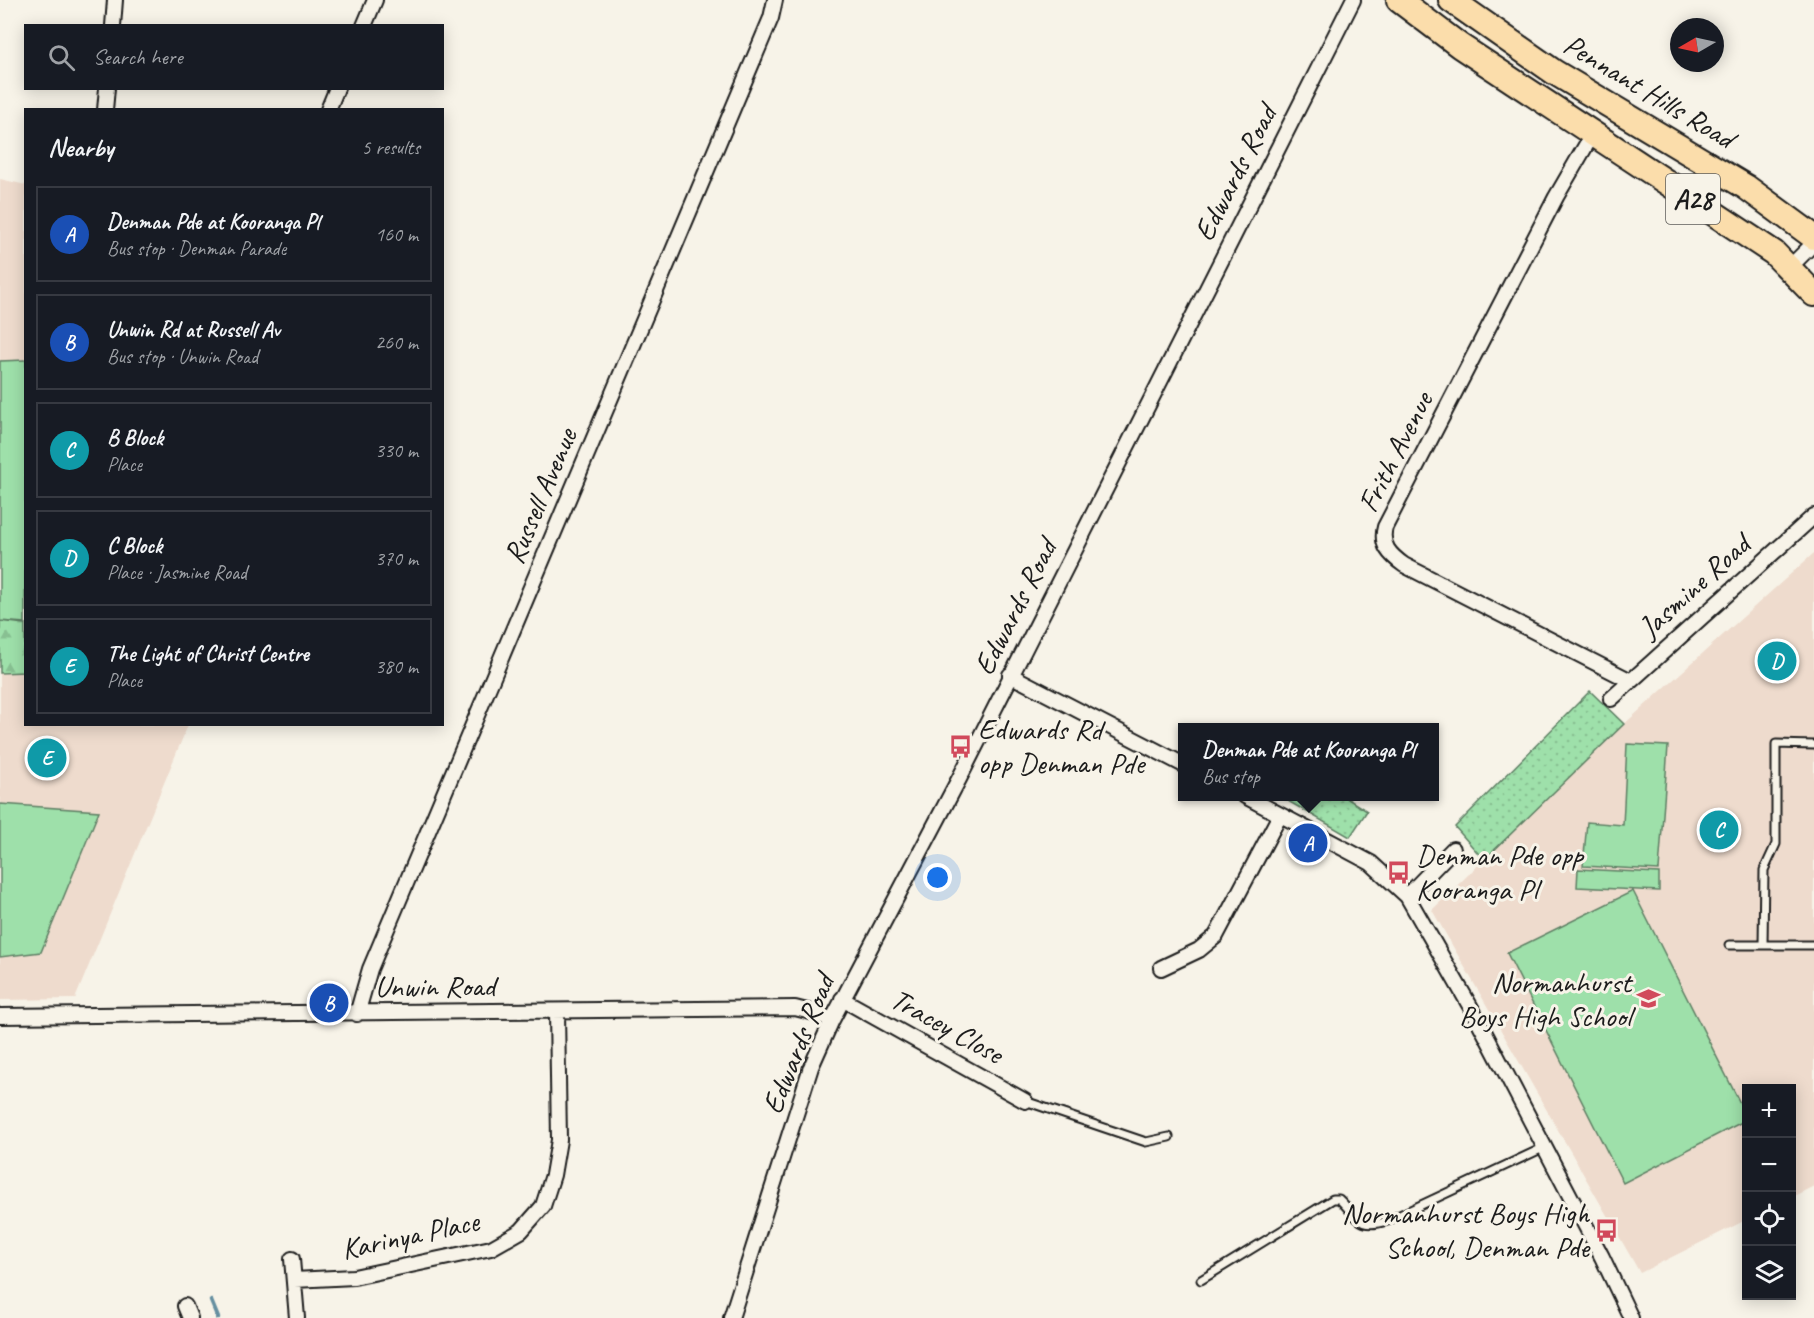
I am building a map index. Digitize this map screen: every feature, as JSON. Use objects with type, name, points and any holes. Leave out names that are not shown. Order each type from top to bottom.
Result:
[{"type":"highway","name":"A28","points":[[1399,0],[1460,46],[1592,135],[1728,221],[1790,267],[1814,294]]},
{"type":"highway","name":"Pennant Hills Road","points":[[1451,0],[1554,72],[1746,187],[1814,237]]},
{"type":"street","points":[[113,24],[116,0]]},
{"type":"street","points":[[365,24],[375,0]]},
{"type":"street","name":"Russell Avenue","points":[[357,1014],[370,969],[771,18],[775,0]]},
{"type":"street","name":"Edwards Road","points":[[730,1318],[812,1067],[832,1020],[1353,0]]},
{"type":"street","points":[[105,108],[107,90]]},
{"type":"street","points":[[329,108],[336,90]]},
{"type":"street","name":"Frith Avenue","points":[[1592,135],[1556,197],[1383,536],[1390,555],[1404,565],[1629,680]]},
{"type":"street","points":[[1790,267],[1814,243]]},
{"type":"street","name":"Jasmine Road","points":[[1611,699],[1629,680],[1814,516]]},
{"type":"street","points":[[1010,675],[1178,762]]},
{"type":"street","points":[[1254,801],[1371,863],[1407,896],[1478,1020],[1545,1147],[1630,1318]]},
{"type":"street","points":[[1161,968],[1199,950],[1216,936],[1280,815]]},
{"type":"street","points":[[1407,896],[1453,849]]},
{"type":"street","name":"Tracey Close","points":[[842,999],[1025,1101]]},
{"type":"street","name":"Unwin Road","points":[[0,1016],[795,1008],[832,1020]]},
{"type":"street","name":"Karinya Place","points":[[294,1281],[354,1277],[491,1248],[521,1232],[543,1206],[553,1175],[559,1140],[557,1012]]},
{"type":"street","points":[[292,1259],[297,1318]]},
{"type":"lane","points":[[1763,945],[1764,870],[1776,844],[1776,744],[1814,744]]},
{"type":"lane","points":[[1729,945],[1814,945]]},
{"type":"lane","points":[[1025,1101],[1146,1142],[1169,1137]]},
{"type":"lane","points":[[1201,1280],[1333,1199],[1339,1199],[1361,1223],[1377,1224],[1545,1147]]},
{"type":"shaded area","points":[[0,179],[24,185],[24,726],[188,726],[75,999],[0,1000]]},
{"type":"shaded area","name":"Normanhurst Boys High School","points":[[1814,553],[1814,1186],[1796,1195],[1796,1084],[1742,1084],[1742,1222],[1640,1273],[1432,910],[1611,736]]},
{"type":"green space","points":[[24,360],[24,623],[0,621],[0,361]]},
{"type":"green space","points":[[0,621],[24,624],[24,672],[0,673]]},
{"type":"green space","points":[[1590,691],[1624,724],[1484,860],[1455,827]]},
{"type":"green space","points":[[1627,744],[1668,746],[1659,870],[1583,866],[1587,822],[1623,825]]},
{"type":"green space","points":[[1288,801],[1351,801],[1367,811],[1350,837]]},
{"type":"green space","points":[[0,804],[99,811],[41,952],[0,957]]},
{"type":"green space","points":[[1578,869],[1659,873],[1659,891],[1577,887]]},
{"type":"green space","points":[[1633,891],[1742,1107],[1742,1122],[1623,1183],[1507,953]]},
{"type":"waterway","points":[[211,1301],[218,1318]]},
{"type":"place","name":"C Block","points":[[1777,661]]},
{"type":"place","name":"Edwards Rd opp Denman Pde","points":[[960,746]]},
{"type":"place","name":"The Light of Christ Centre","points":[[47,758]]},
{"type":"place","name":"B Block","points":[[1719,830]]},
{"type":"place","name":"Denman Pde at Kooranga Pl","points":[[1308,843]]},
{"type":"place","name":"Denman Pde opp Kooranga Pl","points":[[1398,872]]},
{"type":"place","name":"Normanhurst Boys High School","points":[[1649,999]]},
{"type":"place","name":"Unwin Rd at Russell Av","points":[[329,1003]]},
{"type":"place","name":"Normanhurst Boys High School, Denman Pde","points":[[1607,1230]]}]
